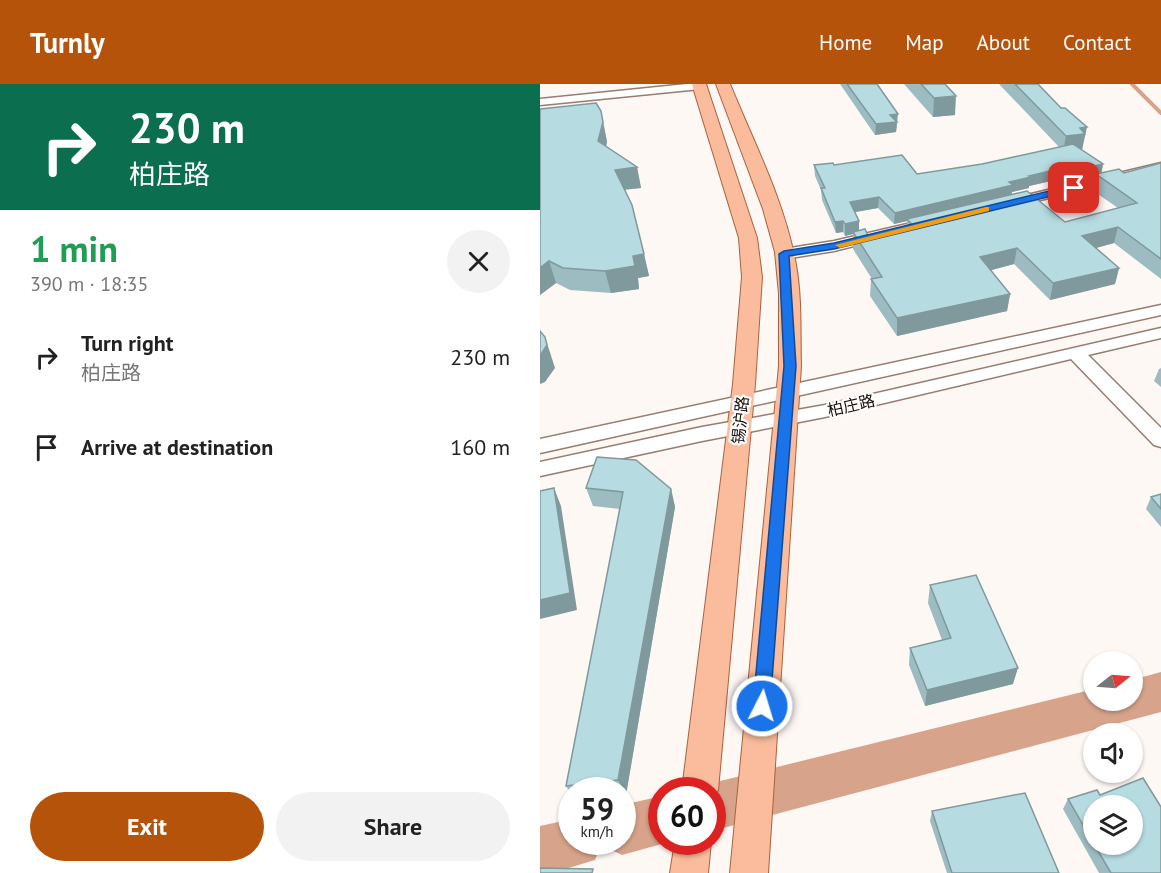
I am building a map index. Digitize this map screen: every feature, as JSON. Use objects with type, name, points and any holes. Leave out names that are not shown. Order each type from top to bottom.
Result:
[{"type":"main road","points":[[707,84],[773,216],[784,254],[790,366],[749,866]]},
{"type":"main road","name":"锡沪路","points":[[702,776],[742,402],[752,277],[748,238],[707,84]]},
{"type":"street","points":[[540,102],[707,84]]},
{"type":"street","points":[[992,208],[1161,167]]},
{"type":"street","points":[[784,254],[834,246],[947,219]]},
{"type":"street","name":"柏庄路","points":[[540,447],[1161,310]]},
{"type":"street","name":"柏庄路","points":[[540,469],[785,419],[1161,333]]},
{"type":"street","points":[[1075,353],[1161,440]]},
{"type":"building","points":[[847,84],[877,84],[898,114],[890,115],[897,122],[876,124]]},
{"type":"building","points":[[921,84],[945,84],[956,96],[934,98]]},
{"type":"building","points":[[1015,84],[1038,84],[1061,108],[1065,108],[1087,127],[1080,128],[1085,134],[1066,136]]},
{"type":"building","points":[[596,103],[601,111],[603,122],[598,141],[637,167],[615,170],[632,205],[644,254],[633,256],[635,266],[605,271],[563,268],[549,261],[540,268],[540,109]]},
{"type":"building","points":[[1073,144],[1103,164],[1081,169],[1075,165],[1009,182],[1013,185],[895,213],[879,197],[850,202],[859,221],[845,224],[843,221],[835,222],[821,188],[825,188],[814,165],[833,163],[834,165],[902,155],[917,174],[982,164]]},
{"type":"building","points":[[1161,163],[1161,259],[1118,227],[1082,236],[1119,268],[1053,283],[1017,248],[980,257],[1010,294],[897,318],[871,279],[882,277],[853,232],[865,229],[868,236],[915,228],[907,219],[1027,191],[1065,222],[1137,203],[1096,174],[1119,169],[1124,173]]},
{"type":"building","points":[[540,331],[547,345],[540,356]]},
{"type":"building","points":[[597,457],[636,460],[671,489],[619,777],[568,777],[623,492],[586,488]]},
{"type":"building","points":[[554,488],[570,593],[540,600],[540,491]]},
{"type":"building","points":[[1161,494],[1161,509],[1151,497]]},
{"type":"building","points":[[976,575],[1018,668],[927,690],[910,648],[951,638],[930,585]]},
{"type":"building","points":[[1143,778],[1161,807],[1161,873],[1111,873],[1100,855],[1143,855],[1143,795],[1100,795],[1130,783],[1143,783]]},
{"type":"building","points":[[1097,790],[1100,795],[1083,795],[1083,825],[1068,799]]},
{"type":"building","points":[[1025,793],[1059,873],[952,873],[932,811]]},
{"type":"building","points":[[540,868],[593,869],[592,873],[540,873]]},
{"type":"waterway","points":[[1132,84],[1161,113]]},
{"type":"waterway","points":[[1143,697],[1161,692]]},
{"type":"waterway","points":[[726,803],[1086,711]]},
{"type":"waterway","points":[[636,826],[648,824]]},
{"type":"waterway","points":[[540,851],[558,847]]},
{"type":"slow traffic","points":[[840,245],[986,209]]},
{"type":"route","points":[[762,706],[790,366],[788,293],[784,254],[834,246],[1074,188]]}]
